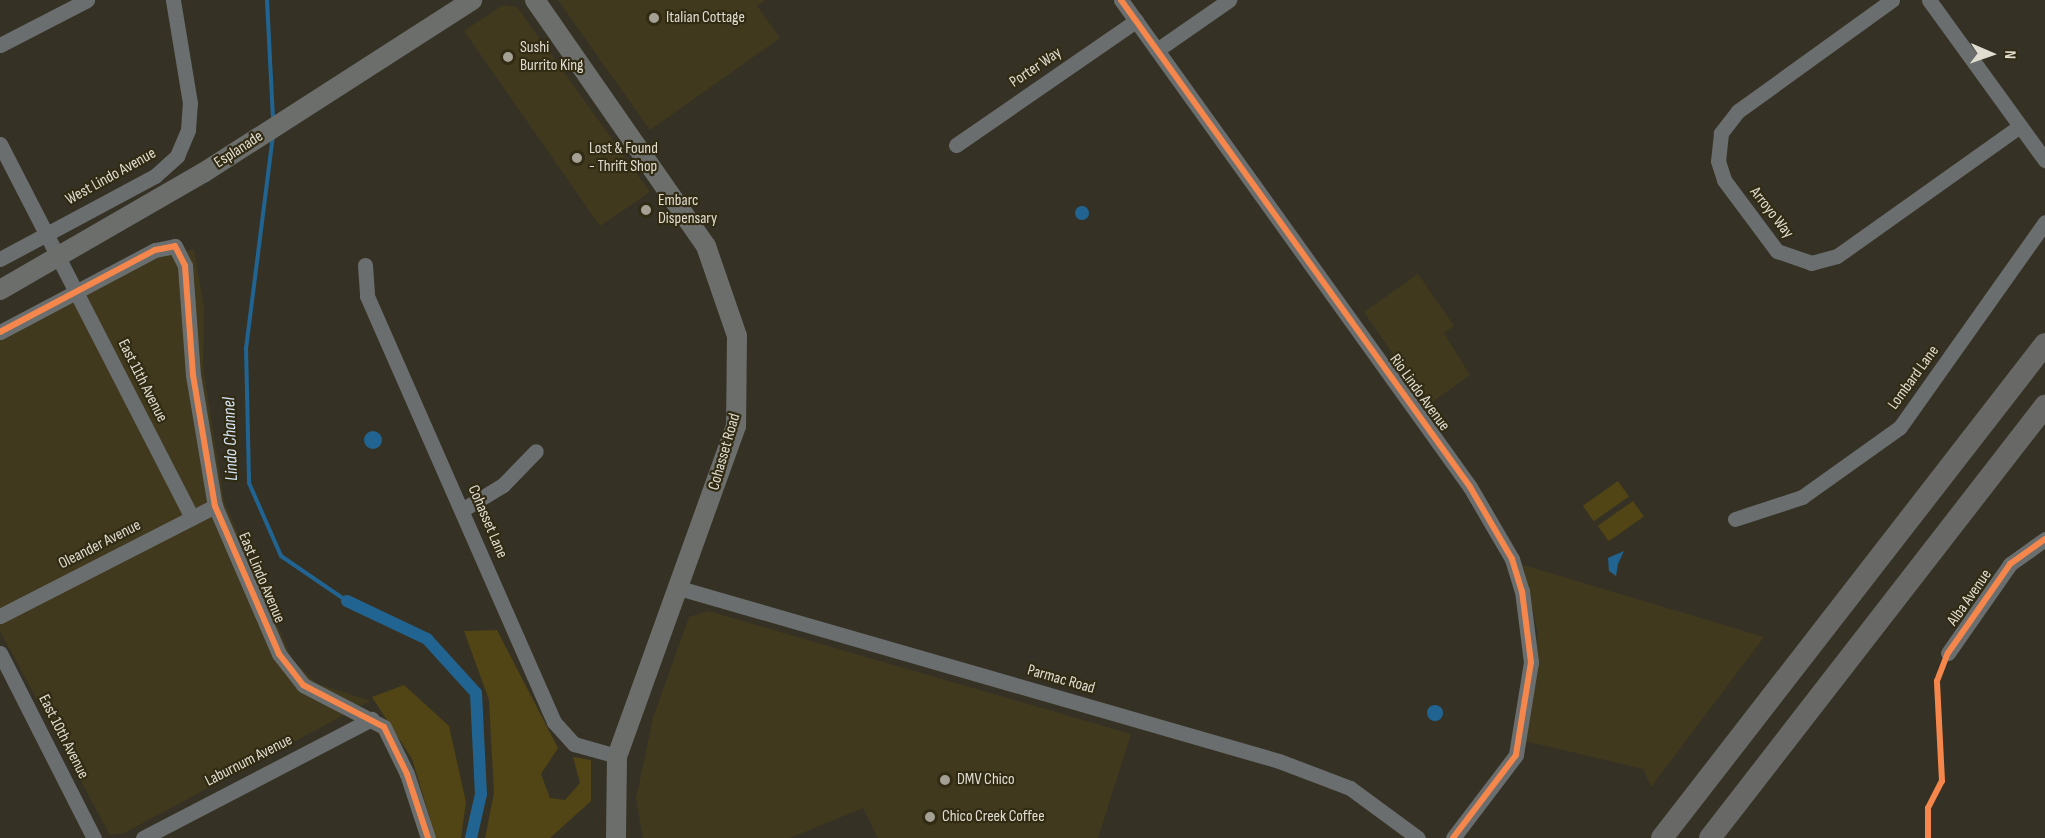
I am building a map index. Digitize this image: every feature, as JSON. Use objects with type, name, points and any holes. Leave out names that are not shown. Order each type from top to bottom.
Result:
[{"type":"highway","points":[[1984,421],[2045,323]]},
{"type":"highway","points":[[1662,838],[2045,344]]},
{"type":"highway","points":[[1710,838],[2045,406]]},
{"type":"highway","points":[[1972,499],[2045,427]]},
{"type":"main road","name":"Esplanade","points":[[0,290],[58,260],[203,173],[472,0]]},
{"type":"main road","name":"Cohasset Road","points":[[535,0],[705,243],[732,311],[739,363],[736,426],[617,756],[612,805],[616,838]]},
{"type":"street","points":[[0,45],[87,0]]},
{"type":"street","name":"West Lindo Avenue","points":[[0,259],[154,176],[183,147],[190,93],[173,0]]},
{"type":"street","name":"Rio Lindo Avenue","points":[[1121,0],[1470,487],[1512,559],[1522,591],[1531,662],[1516,755],[1454,838]]},
{"type":"street","points":[[1157,50],[1229,0]]},
{"type":"street","name":"Arroyo Way","points":[[1892,0],[1738,111],[1721,133],[1718,161],[1724,180],[1777,251],[1811,263],[1837,256],[2020,126]]},
{"type":"street","points":[[1929,0],[2045,160]]},
{"type":"street","name":"Porter Way","points":[[956,145],[1136,21]]},
{"type":"street","name":"East 11th Avenue","points":[[0,144],[192,518]]},
{"type":"street","name":"Lombard Lane","points":[[1734,519],[1802,497],[1900,428],[2045,222]]},
{"type":"street","name":"East Lindo Avenue","points":[[76,293],[155,250],[175,246],[185,266],[193,375],[215,506],[279,654],[303,685],[372,719],[392,739],[428,838]]},
{"type":"street","name":"Cohasset Lane","points":[[365,265],[367,296],[554,722],[574,744],[617,756]]},
{"type":"street","points":[[0,332],[76,293]]},
{"type":"street","points":[[462,510],[503,485],[536,451]]},
{"type":"street","name":"Oleander Avenue","points":[[0,616],[215,506]]},
{"type":"street","name":"Alba Avenue","points":[[1948,653],[2010,564],[2045,539]]},
{"type":"street","name":"Parmac Road","points":[[679,588],[1279,761],[1350,788],[1418,838]]},
{"type":"street","name":"East 10th Avenue","points":[[0,653],[94,838]]},
{"type":"street","name":"Laburnum Avenue","points":[[143,838],[372,719]]},
{"type":"shaded area","points":[[558,0],[765,0],[757,6],[780,38],[650,130]]},
{"type":"shaded area","points":[[503,5],[517,7],[650,192],[600,226],[464,31]]},
{"type":"shaded area","points":[[194,250],[204,307],[203,367],[224,501],[292,659],[316,683],[370,701],[124,833],[110,835],[0,631],[0,336],[168,251]]},
{"type":"shaded area","points":[[1418,274],[1454,326],[1444,333],[1470,375],[1428,405],[1364,312]]},
{"type":"shaded area","points":[[1618,481],[1629,497],[1594,521],[1583,506]]},
{"type":"shaded area","points":[[1633,501],[1644,517],[1609,541],[1598,526]]},
{"type":"shaded area","points":[[1523,565],[1764,637],[1651,787],[1643,769],[1525,741],[1538,634]]},
{"type":"shaded area","points":[[708,611],[1131,734],[1098,838],[878,838],[863,808],[790,838],[643,838],[636,799],[653,718],[689,617]]},
{"type":"shaded area","points":[[497,630],[558,748],[541,774],[550,798],[565,800],[580,783],[573,757],[591,760],[591,801],[550,838],[485,838],[494,793],[489,700],[464,631]]},
{"type":"shaded area","points":[[404,685],[449,726],[466,802],[461,838],[436,838],[412,759],[372,697]]},
{"type":"water","points":[[1082,206],[1087,208],[1089,213],[1087,218],[1082,220],[1077,218],[1075,213],[1077,208]]},
{"type":"water","points":[[373,431],[379,434],[382,440],[379,446],[373,449],[367,446],[364,440],[367,434]]},
{"type":"water","points":[[1624,551],[1616,576],[1609,571],[1608,558]]},
{"type":"water","points":[[1435,705],[1443,713],[1435,721],[1427,713]]},
{"type":"waterway","name":"Lindo Channel","points":[[267,0],[273,119]]},
{"type":"waterway","name":"Lindo Channel","points":[[273,135],[246,348],[249,483],[281,556],[347,601]]},
{"type":"waterway","name":"Lindo Channel","points":[[347,601],[427,639],[476,693],[481,794],[471,838]]},
{"type":"cycle path","points":[[1121,0],[1470,487],[1512,559],[1522,591],[1531,662],[1516,755],[1453,838]]},
{"type":"cycle path","points":[[0,332],[155,250],[175,246],[185,266],[193,375],[215,506],[279,654],[303,685],[384,727],[407,774],[428,838]]},
{"type":"cycle path","points":[[1928,838],[1928,808],[1942,781],[1937,681],[1948,653],[2010,564],[2045,539]]},
{"type":"place","name":"Italian Cottage","points":[[654,18]]},
{"type":"place","name":"Sushi Burrito King","points":[[508,57]]},
{"type":"place","name":"Lost & Found - Thrift Shop","points":[[577,158]]},
{"type":"place","name":"Embarc Dispensary","points":[[646,210]]},
{"type":"place","name":"DMV Chico","points":[[945,780]]},
{"type":"place","name":"Chico Creek Coffee","points":[[930,817]]}]
